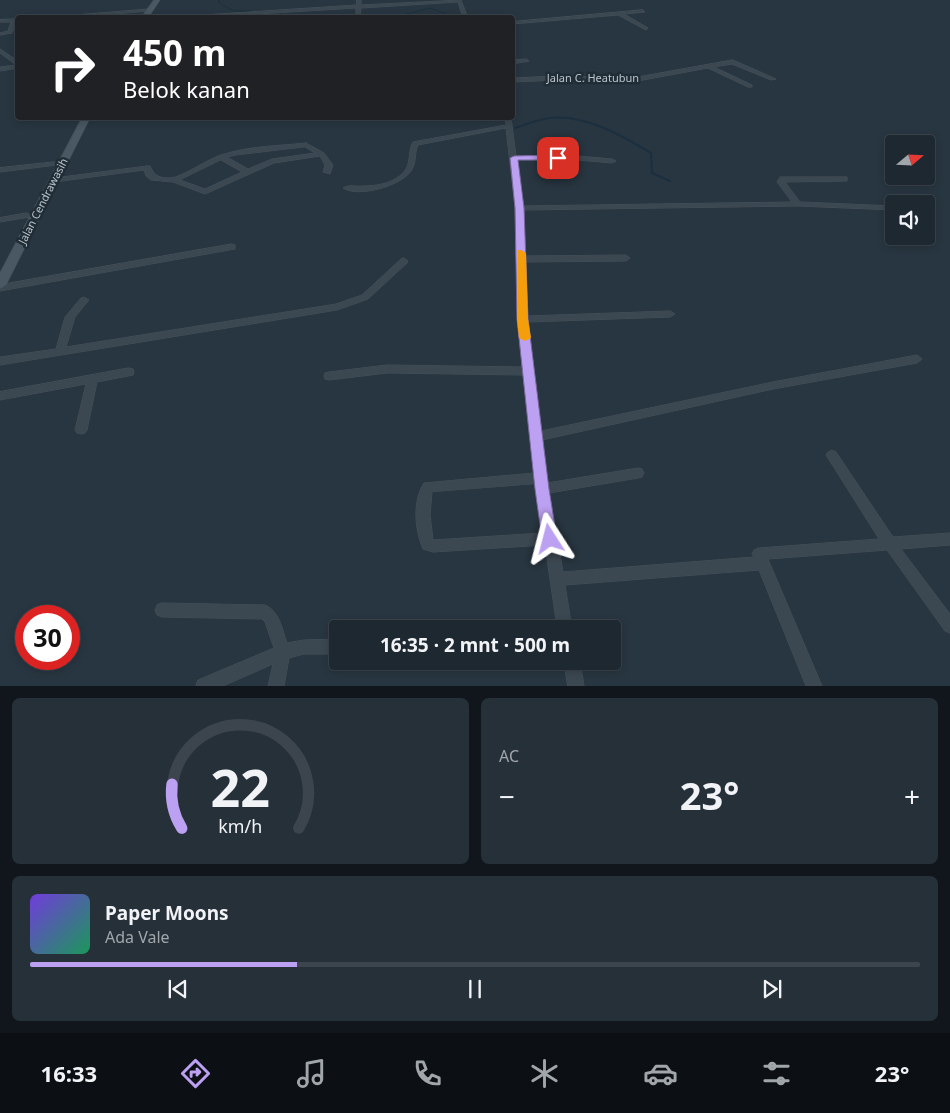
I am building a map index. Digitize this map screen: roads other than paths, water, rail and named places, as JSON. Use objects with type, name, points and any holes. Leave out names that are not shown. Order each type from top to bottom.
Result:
[{"type":"main road","points":[[146,15],[157,0]]},
{"type":"main road","points":[[153,15],[163,0]]},
{"type":"main road","name":"Jalan Cendrawasih","points":[[0,267],[27,215],[56,173],[78,120]]},
{"type":"main road","name":"Jalan Cendrawasih","points":[[0,286],[56,173],[85,120]]},
{"type":"street","points":[[327,0],[328,12]]},
{"type":"street","points":[[358,15],[359,0]]},
{"type":"street","points":[[296,15],[302,1]]},
{"type":"street","points":[[219,15],[299,11],[328,12],[388,3],[459,1],[465,15]]},
{"type":"street","points":[[388,3],[390,14]]},
{"type":"street","points":[[81,15],[150,10]]},
{"type":"street","points":[[515,23],[570,16],[643,11]]},
{"type":"street","points":[[618,13],[646,29]]},
{"type":"street","points":[[0,21],[15,21]]},
{"type":"street","points":[[0,34],[10,32],[15,23]]},
{"type":"street","points":[[0,51],[15,63]]},
{"type":"street","points":[[515,62],[526,61]]},
{"type":"street","name":"Jalan C. Heatubun","points":[[515,80],[558,78],[636,79],[733,62],[773,79]]},
{"type":"street","points":[[0,69],[15,66]]},
{"type":"street","points":[[708,66],[750,86]]},
{"type":"street","points":[[348,188],[378,188],[403,175],[409,170],[414,157],[413,147],[415,143],[509,122],[519,208],[523,319],[535,437],[564,620]]},
{"type":"street","points":[[174,180],[235,152],[301,144],[309,145],[322,154],[329,163],[327,172]]},
{"type":"street","points":[[0,170],[56,173],[146,168],[154,178],[174,180],[206,192],[272,161],[322,154]]},
{"type":"street","points":[[221,157],[248,172]]},
{"type":"street","points":[[514,158],[571,158],[612,161]]},
{"type":"street","points":[[798,204],[781,182],[783,179],[844,178]]},
{"type":"street","points":[[519,208],[798,204],[885,208]]},
{"type":"street","points":[[0,220],[27,215]]},
{"type":"street","points":[[0,286],[232,247]]},
{"type":"street","points":[[522,259],[626,258]]},
{"type":"street","points":[[0,361],[348,304],[365,297],[404,261]]},
{"type":"street","points":[[60,351],[67,324],[74,309],[84,300]]},
{"type":"street","points":[[523,319],[670,314]]},
{"type":"street","points":[[535,437],[642,412],[917,359]]},
{"type":"street","points":[[329,376],[387,369],[528,371]]},
{"type":"street","points":[[0,396],[129,372]]},
{"type":"street","points":[[81,430],[93,378]]},
{"type":"street","points":[[832,455],[890,544],[950,626]]},
{"type":"street","points":[[550,539],[428,545],[425,538],[423,494],[428,487],[541,483],[638,474]]},
{"type":"street","points":[[814,686],[759,554],[950,539]]},
{"type":"street","points":[[556,579],[763,563]]},
{"type":"street","points":[[162,610],[265,612],[271,618],[283,652],[276,686]]},
{"type":"street","points":[[204,686],[283,652],[304,647],[329,646]]},
{"type":"street","points":[[573,670],[576,686]]},
{"type":"waterway","points":[[219,0],[219,3],[234,11],[252,11],[253,15]]},
{"type":"waterway","points":[[403,15],[430,8],[446,14]]},
{"type":"waterway","points":[[515,128],[549,118],[576,119],[602,127],[651,153],[652,173],[670,181]]}]
